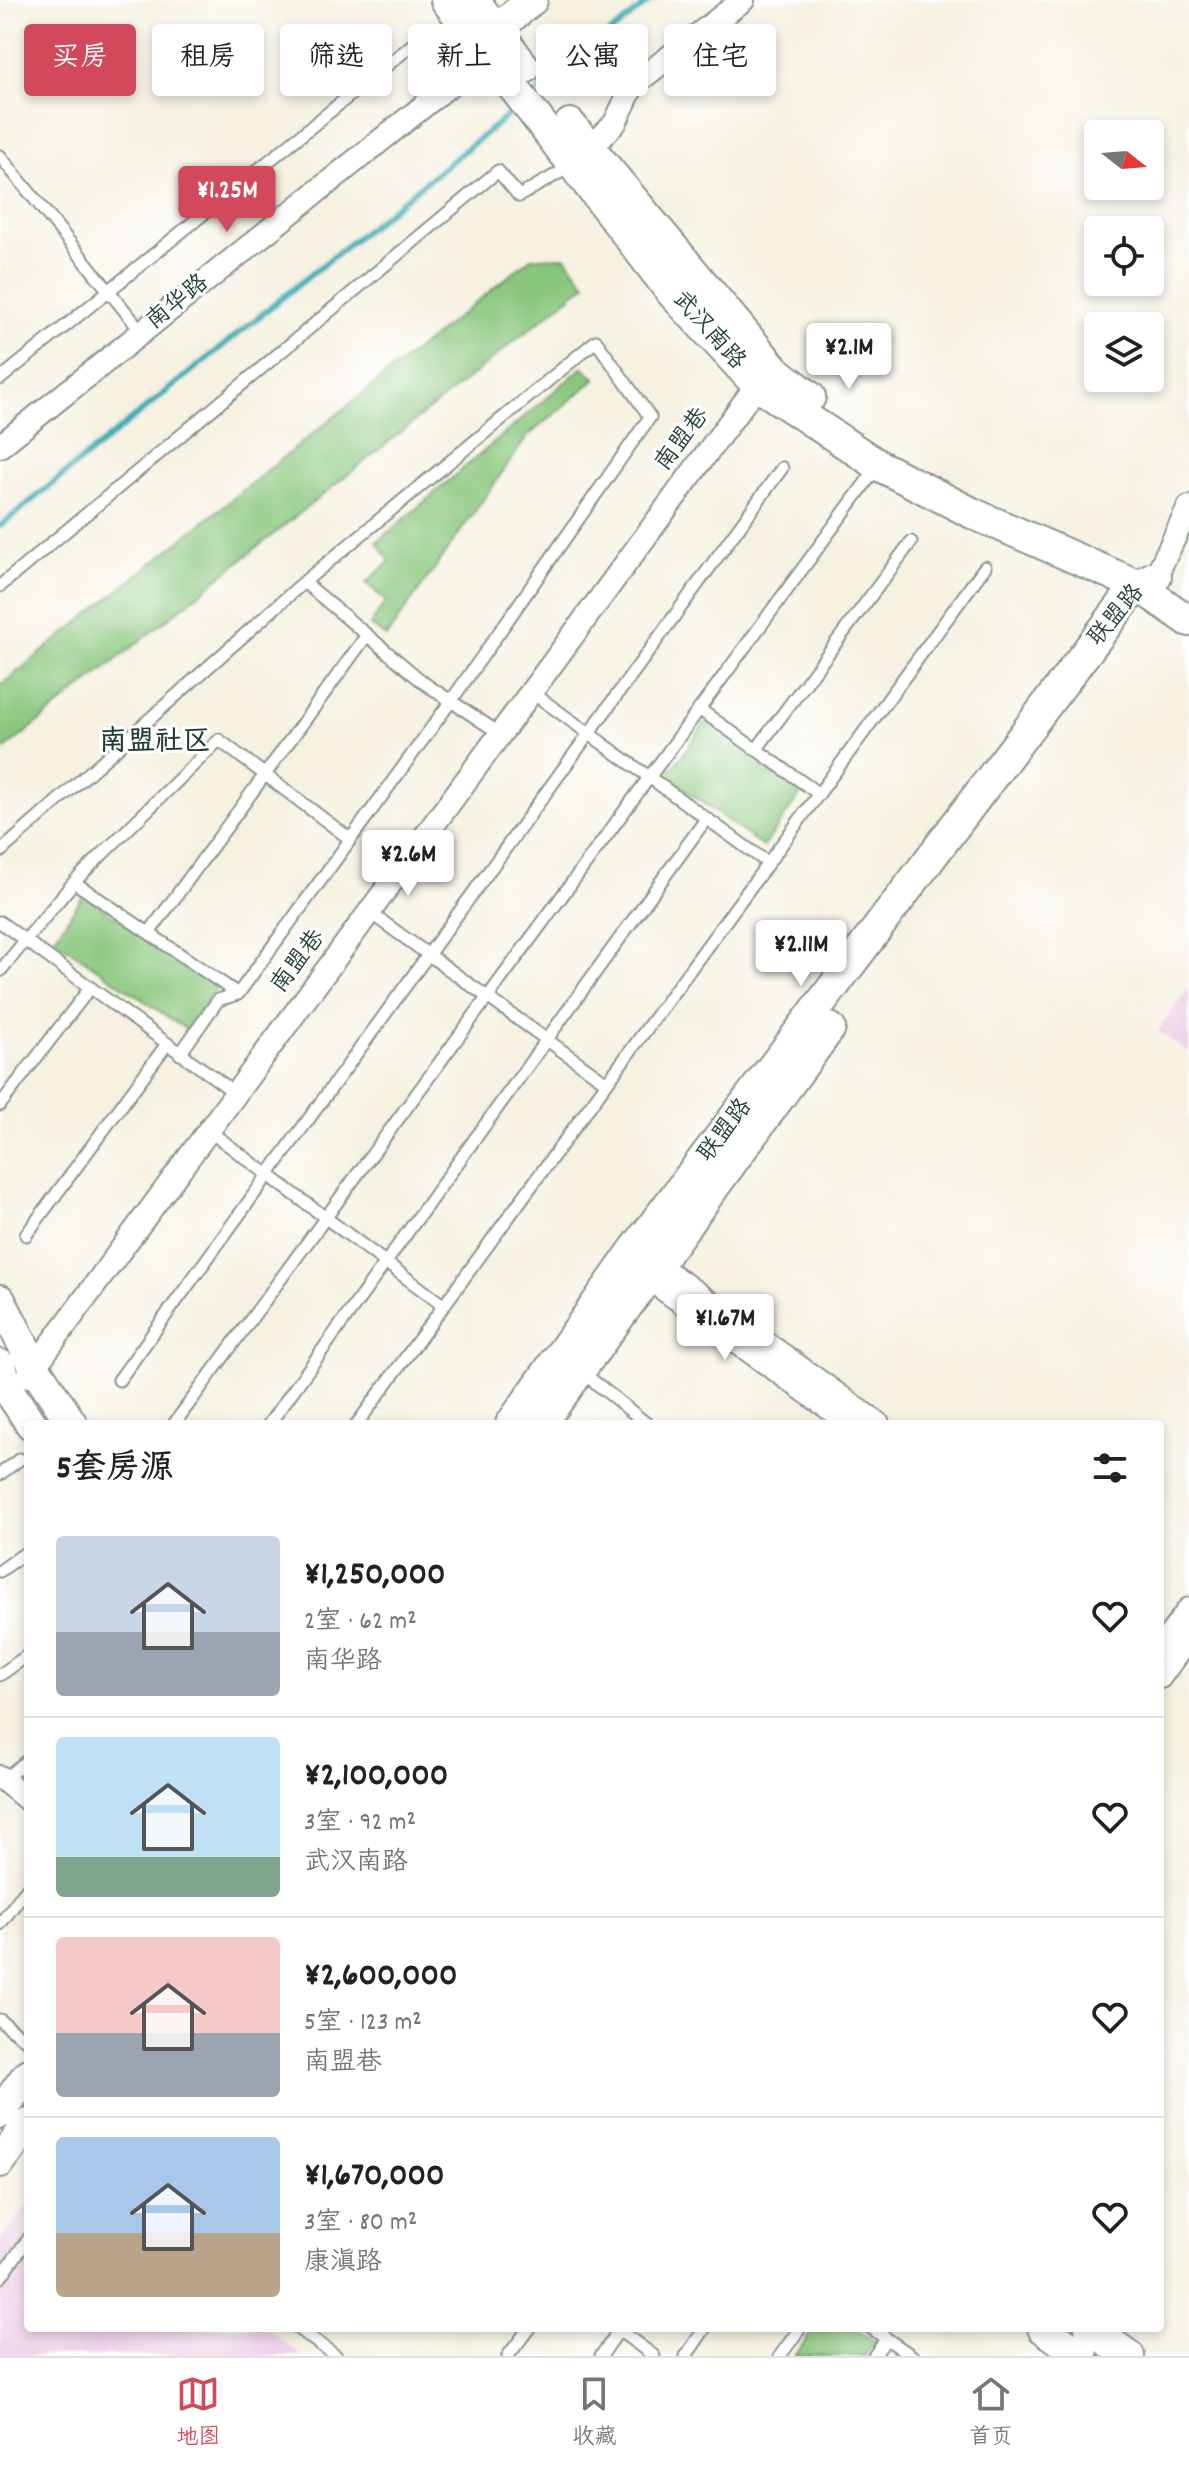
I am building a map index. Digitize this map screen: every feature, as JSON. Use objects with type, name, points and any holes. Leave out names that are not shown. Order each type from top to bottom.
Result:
[{"type":"main road","name":"武汉南路","points":[[446,0],[472,24]]},
{"type":"main road","name":"武汉南路","points":[[474,0],[486,24]]},
{"type":"main road","name":"南华路","points":[[514,24],[532,0]]},
{"type":"main road","name":"武汉南路","points":[[520,77],[580,154],[672,293],[766,378],[878,465],[974,514],[1149,585],[1189,597]]},
{"type":"main road","name":"武汉南路","points":[[766,378],[892,452],[1149,585],[1189,621]]},
{"type":"main road","name":"联盟路","points":[[514,1420],[641,1263],[1149,585]]},
{"type":"main road","name":"联盟路","points":[[544,1420],[580,1371],[641,1263]]},
{"type":"main road","points":[[0,1300],[35,1368],[69,1420]]},
{"type":"main road","points":[[0,1365],[11,1394],[28,1420]]},
{"type":"main road","points":[[0,2113],[24,2080]]},
{"type":"main road","points":[[0,2162],[24,2129]]},
{"type":"main road","points":[[1049,2332],[1082,2356]]},
{"type":"main road","points":[[1096,2332],[1129,2356]]},
{"type":"street","points":[[580,154],[615,123],[633,85],[743,0]]},
{"type":"street","name":"南华路","points":[[0,446],[436,96]]},
{"type":"street","name":"南盟巷","points":[[11,1394],[35,1368],[530,691],[766,378]]},
{"type":"street","points":[[1149,585],[1189,507]]},
{"type":"street","points":[[641,1263],[846,1420]]},
{"type":"street","points":[[641,1263],[872,1420]]},
{"type":"street","points":[[1164,1668],[1189,1609]]},
{"type":"street","points":[[0,1779],[24,1797]]},
{"type":"lane","points":[[0,379],[408,48]]},
{"type":"lane","points":[[0,586],[498,171],[519,196],[580,154]]},
{"type":"lane","points":[[0,156],[142,332]]},
{"type":"lane","points":[[0,852],[304,582],[596,341],[650,417],[451,701],[238,994],[218,1000],[180,1054]]},
{"type":"lane","points":[[177,1420],[878,465]]},
{"type":"lane","points":[[119,1380],[782,468]]},
{"type":"lane","points":[[756,750],[911,542]]},
{"type":"lane","points":[[360,1420],[985,567]]},
{"type":"lane","points":[[304,582],[424,683],[499,733]]},
{"type":"lane","points":[[149,933],[367,635]]},
{"type":"lane","points":[[530,691],[768,863]]},
{"type":"lane","points":[[699,709],[819,794]]},
{"type":"lane","points":[[0,971],[23,939],[74,882],[219,740],[350,839]]},
{"type":"lane","points":[[272,1420],[706,819]]},
{"type":"lane","points":[[74,882],[238,994]]},
{"type":"lane","points":[[369,912],[607,1083]]},
{"type":"lane","points":[[0,922],[234,1092]]},
{"type":"lane","points":[[0,1105],[90,988]]},
{"type":"lane","points":[[26,1235],[167,1044]]},
{"type":"lane","points":[[208,1130],[444,1306]]},
{"type":"lane","points":[[580,1371],[642,1420]]},
{"type":"lane","points":[[0,1474],[20,1459]]},
{"type":"lane","points":[[0,1571],[24,1554]]},
{"type":"lane","points":[[0,1675],[24,1658]]},
{"type":"lane","points":[[0,1779],[24,1763]]},
{"type":"lane","points":[[0,1924],[24,1892]]},
{"type":"lane","points":[[0,2020],[24,2039]]},
{"type":"lane","points":[[0,2278],[24,2245]]},
{"type":"lane","points":[[303,2332],[336,2356]]},
{"type":"lane","points":[[508,2356],[526,2332]]},
{"type":"lane","points":[[601,2356],[616,2332]]},
{"type":"lane","points":[[622,2332],[654,2356]]},
{"type":"lane","points":[[686,2356],[702,2332]]},
{"type":"lane","points":[[780,2356],[797,2332]]},
{"type":"lane","points":[[876,2332],[912,2356]]},
{"type":"lane","points":[[874,2356],[886,2339]]},
{"type":"shaded area","points":[[1189,988],[1189,1053],[1158,1031]]},
{"type":"shaded area","points":[[24,2209],[24,2332],[270,2332],[302,2356],[0,2356],[0,2241]]},
{"type":"green space","points":[[566,257],[586,284],[0,753],[0,686],[531,258]]},
{"type":"green space","points":[[583,367],[596,379],[528,436],[386,637],[370,625],[386,601],[366,583],[390,561],[377,542]]},
{"type":"green space","points":[[707,720],[803,791],[763,847],[667,776]]},
{"type":"green space","points":[[84,895],[217,987],[187,1030],[54,939]]},
{"type":"green space","points":[[860,2332],[875,2341],[865,2356],[795,2356],[811,2333]]},
{"type":"waterway","points":[[532,96],[651,0]]},
{"type":"waterway","points":[[0,526],[517,108]]},
{"type":"district","name":"南盟社区","points":[[155,744]]}]
